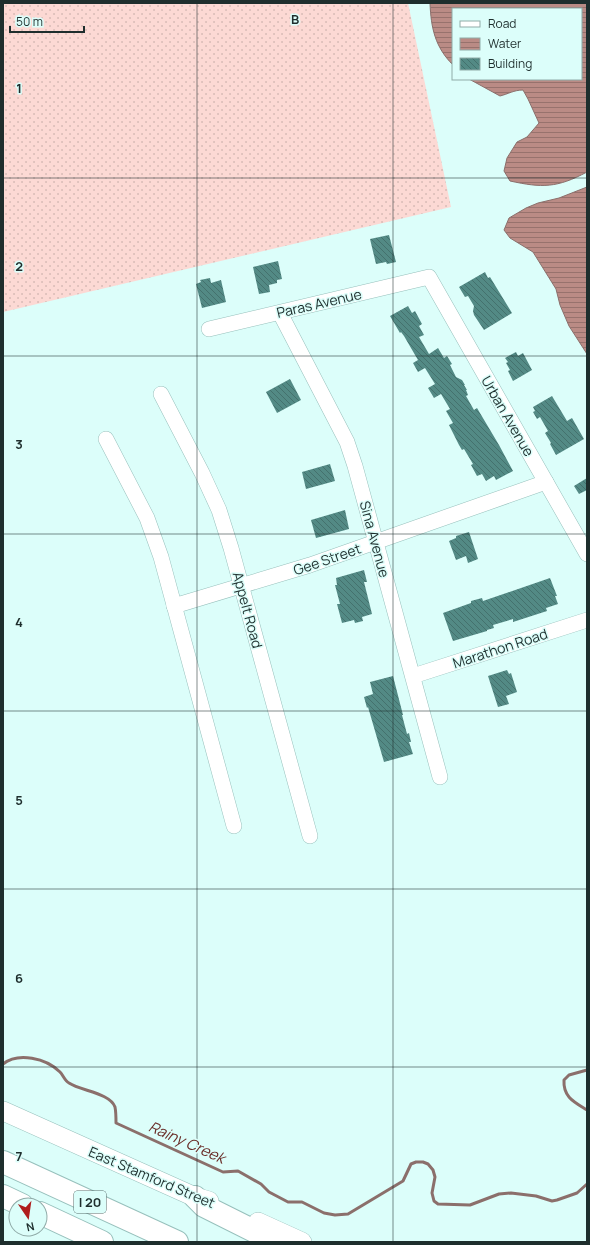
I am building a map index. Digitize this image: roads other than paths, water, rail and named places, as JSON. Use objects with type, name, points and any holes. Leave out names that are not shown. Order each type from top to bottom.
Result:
[{"type":"highway","name":"I 20","points":[[3,1162],[177,1242]]},
{"type":"highway","points":[[195,1197],[204,1206],[276,1242]]},
{"type":"highway","name":"I 20","points":[[48,1217],[102,1242]]},
{"type":"main road","name":"East Stamford Street","points":[[3,1111],[195,1197],[208,1200],[302,1242]]},
{"type":"street","name":"Paras Avenue","points":[[209,329],[429,277]]},
{"type":"street","name":"Urban Avenue","points":[[429,277],[587,554]]},
{"type":"street","name":"Sina Avenue","points":[[280,312],[347,442],[356,466],[440,777]]},
{"type":"street","name":"Appelt Road","points":[[161,394],[202,473],[219,510],[231,548],[310,836]]},
{"type":"street","points":[[106,439],[147,518],[161,557],[234,826]]},
{"type":"street","name":"Gee Street","points":[[174,606],[310,565],[546,482]]},
{"type":"street","name":"Marathon Road","points":[[413,676],[587,620]]},
{"type":"water","points":[[430,3],[587,3],[587,172],[558,184],[531,185],[510,181],[504,171],[507,158],[517,142],[527,137],[539,123],[523,90],[514,91],[500,96],[471,80],[582,80],[582,8],[452,8],[452,64],[438,44],[431,21]]},
{"type":"water","points":[[587,187],[587,354],[569,326],[560,305],[556,289],[533,252],[510,238],[504,230],[509,218],[526,208],[538,203],[559,198]]},
{"type":"waterway","name":"Rainy Creek","points":[[3,1064],[16,1058],[32,1058],[47,1063],[60,1072],[69,1083],[101,1095],[112,1102],[115,1107],[116,1123],[223,1172],[238,1171],[261,1184],[269,1192],[288,1202],[302,1202],[324,1213],[335,1215],[348,1214],[403,1181],[411,1164],[416,1162],[428,1164],[433,1170],[435,1177],[432,1193],[434,1201],[438,1204],[470,1205],[499,1194],[511,1193],[536,1196],[552,1201],[577,1193],[587,1184]]},
{"type":"waterway","name":"Rainy Creek","points":[[587,1070],[569,1075],[564,1080],[567,1095],[587,1110]]}]
